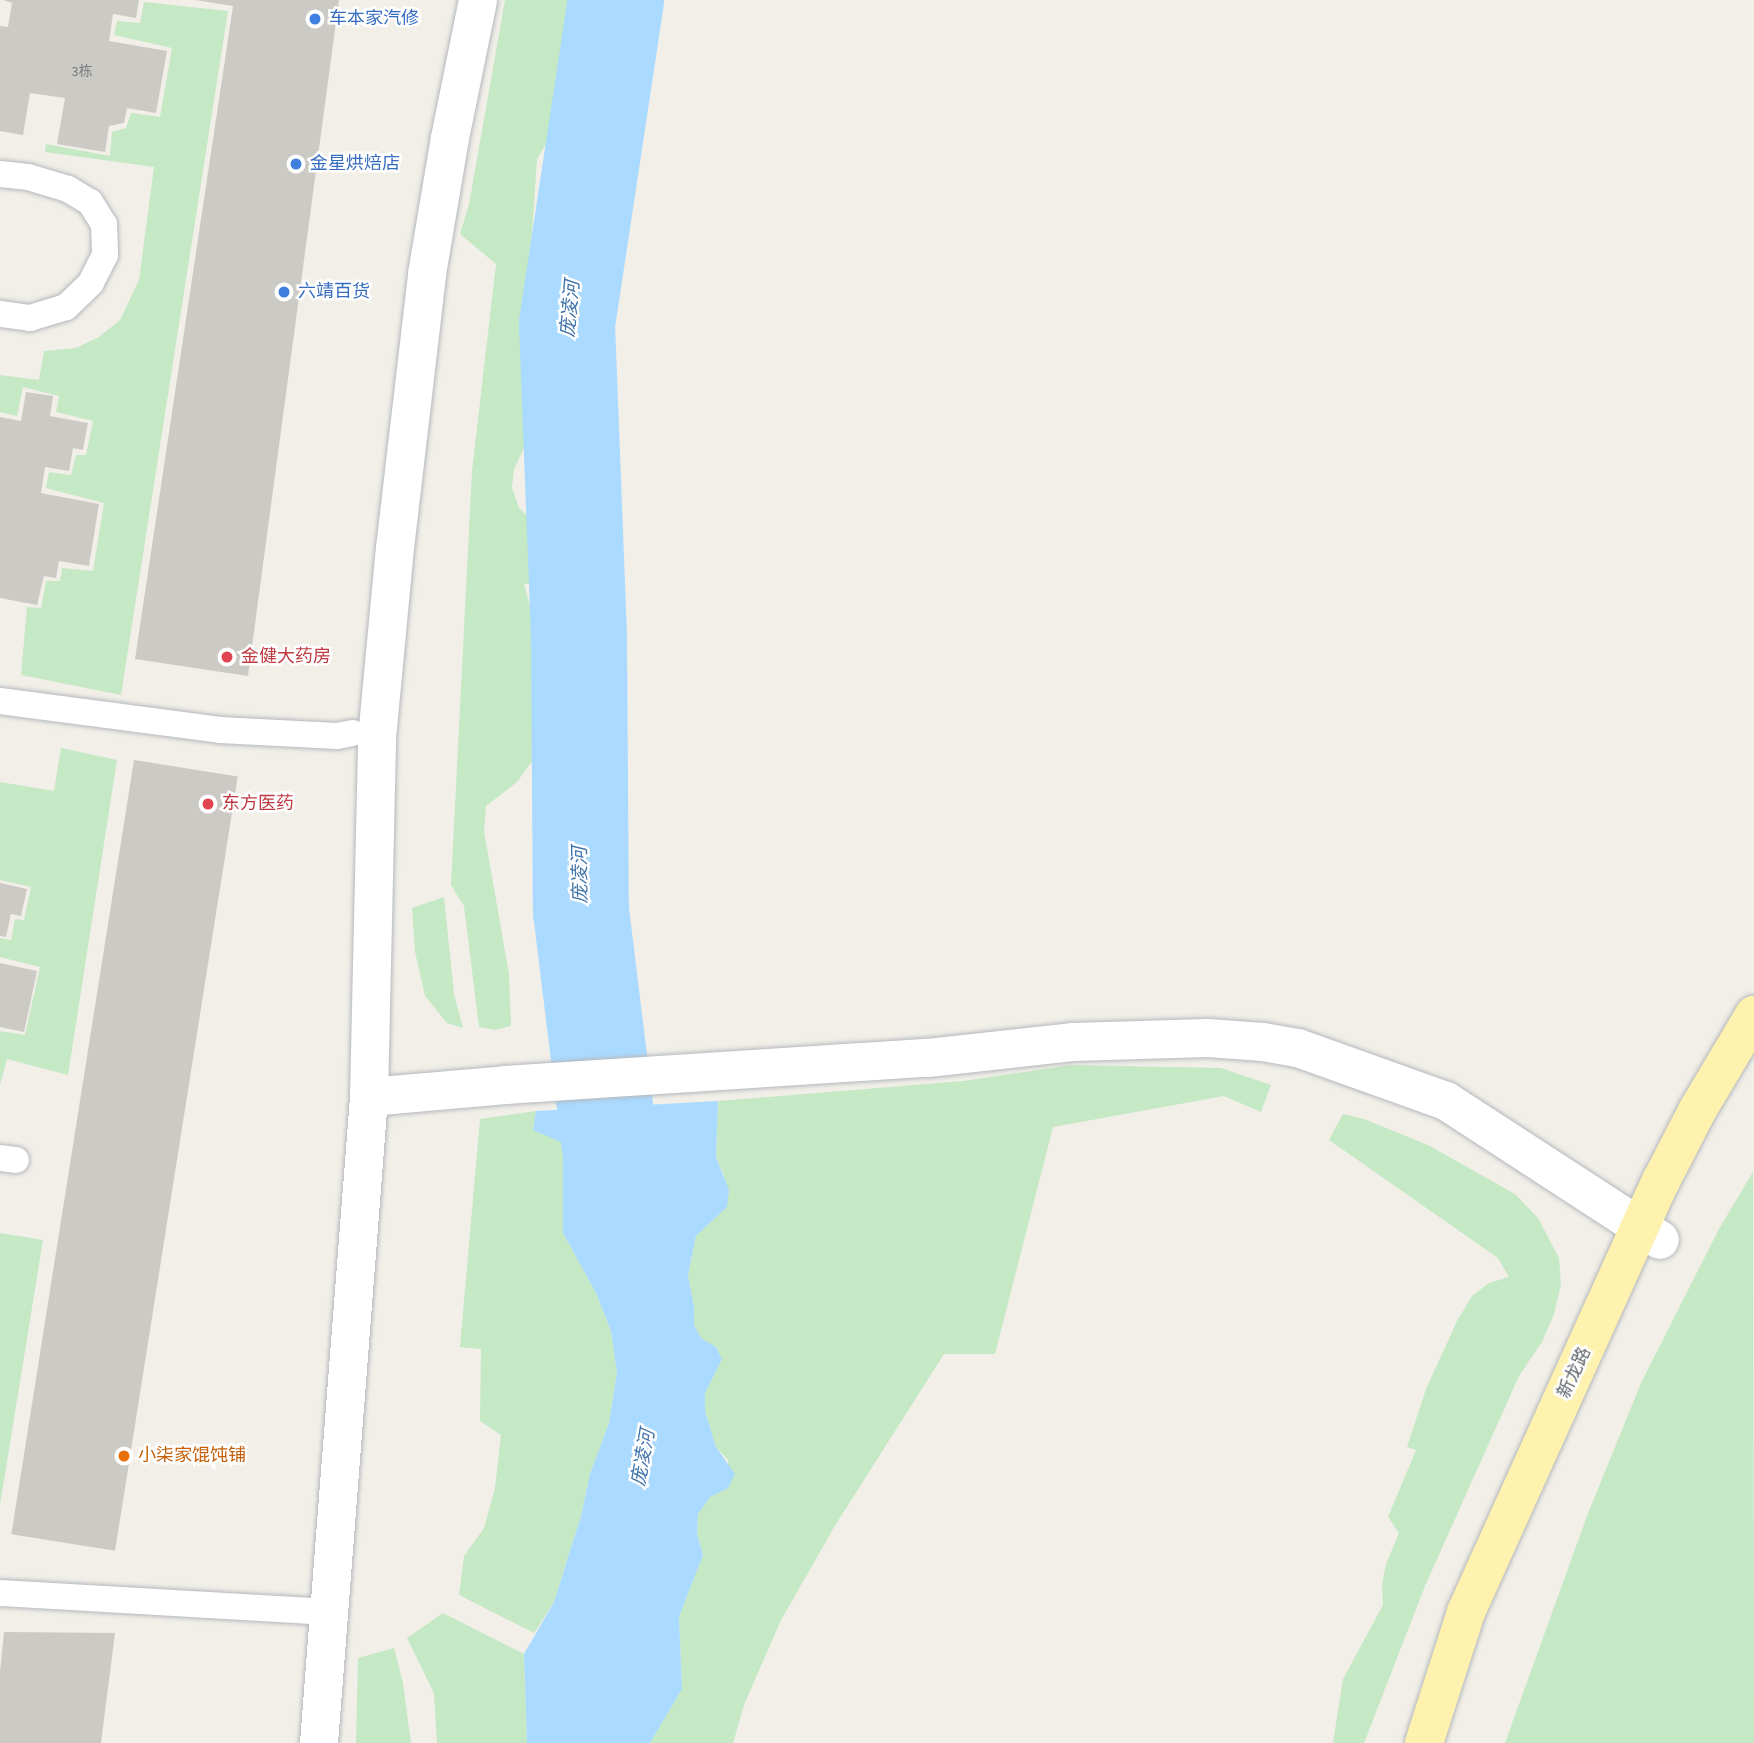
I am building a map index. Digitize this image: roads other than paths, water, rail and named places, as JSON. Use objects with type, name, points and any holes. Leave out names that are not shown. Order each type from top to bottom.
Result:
[{"type":"main road","name":"新龙路","points":[[1444,1743],[1487,1624],[1650,1233],[1697,1111],[1754,1015]]},
{"type":"main road","name":"新龙路","points":[[1424,1743],[1466,1612],[1650,1233],[1678,1194],[1754,1057]]},
{"type":"street","points":[[319,1743],[369,1097],[377,738],[428,267],[450,138],[478,0]]},
{"type":"street","points":[[369,1097],[505,1085],[928,1058],[1072,1042],[1208,1038],[1298,1048],[1446,1101],[1650,1233]]},
{"type":"lane","points":[[0,174],[28,177],[68,189],[90,202],[104,224],[105,255],[91,283],[66,307],[30,318],[0,314]]},
{"type":"lane","points":[[0,701],[220,730],[337,736],[353,733]]},
{"type":"lane","points":[[0,1593],[329,1612]]},
{"type":"water","points":[[718,1101],[716,1157],[729,1190],[727,1207],[696,1236],[688,1275],[694,1307],[694,1325],[701,1338],[716,1347],[722,1359],[705,1393],[705,1411],[716,1447],[735,1474],[728,1488],[710,1497],[698,1514],[697,1534],[703,1555],[679,1617],[682,1689],[650,1743],[527,1743],[524,1654],[554,1602],[581,1516],[590,1474],[609,1423],[617,1373],[611,1331],[596,1293],[563,1233],[563,1143],[533,1130],[536,1111]]},
{"type":"waterway","name":"庞凌河","points":[[616,0],[567,324],[579,641],[581,911],[621,1238]]},
{"type":"place","name":"车本家汽修","points":[[315,19]]},
{"type":"place","name":"金星烘焙店","points":[[296,164]]},
{"type":"place","name":"六靖百货","points":[[284,292]]},
{"type":"place","name":"金健大药房","points":[[227,657]]},
{"type":"place","name":"东方医药","points":[[208,804]]},
{"type":"place","name":"小柒家馄饨铺","points":[[124,1456]]}]
